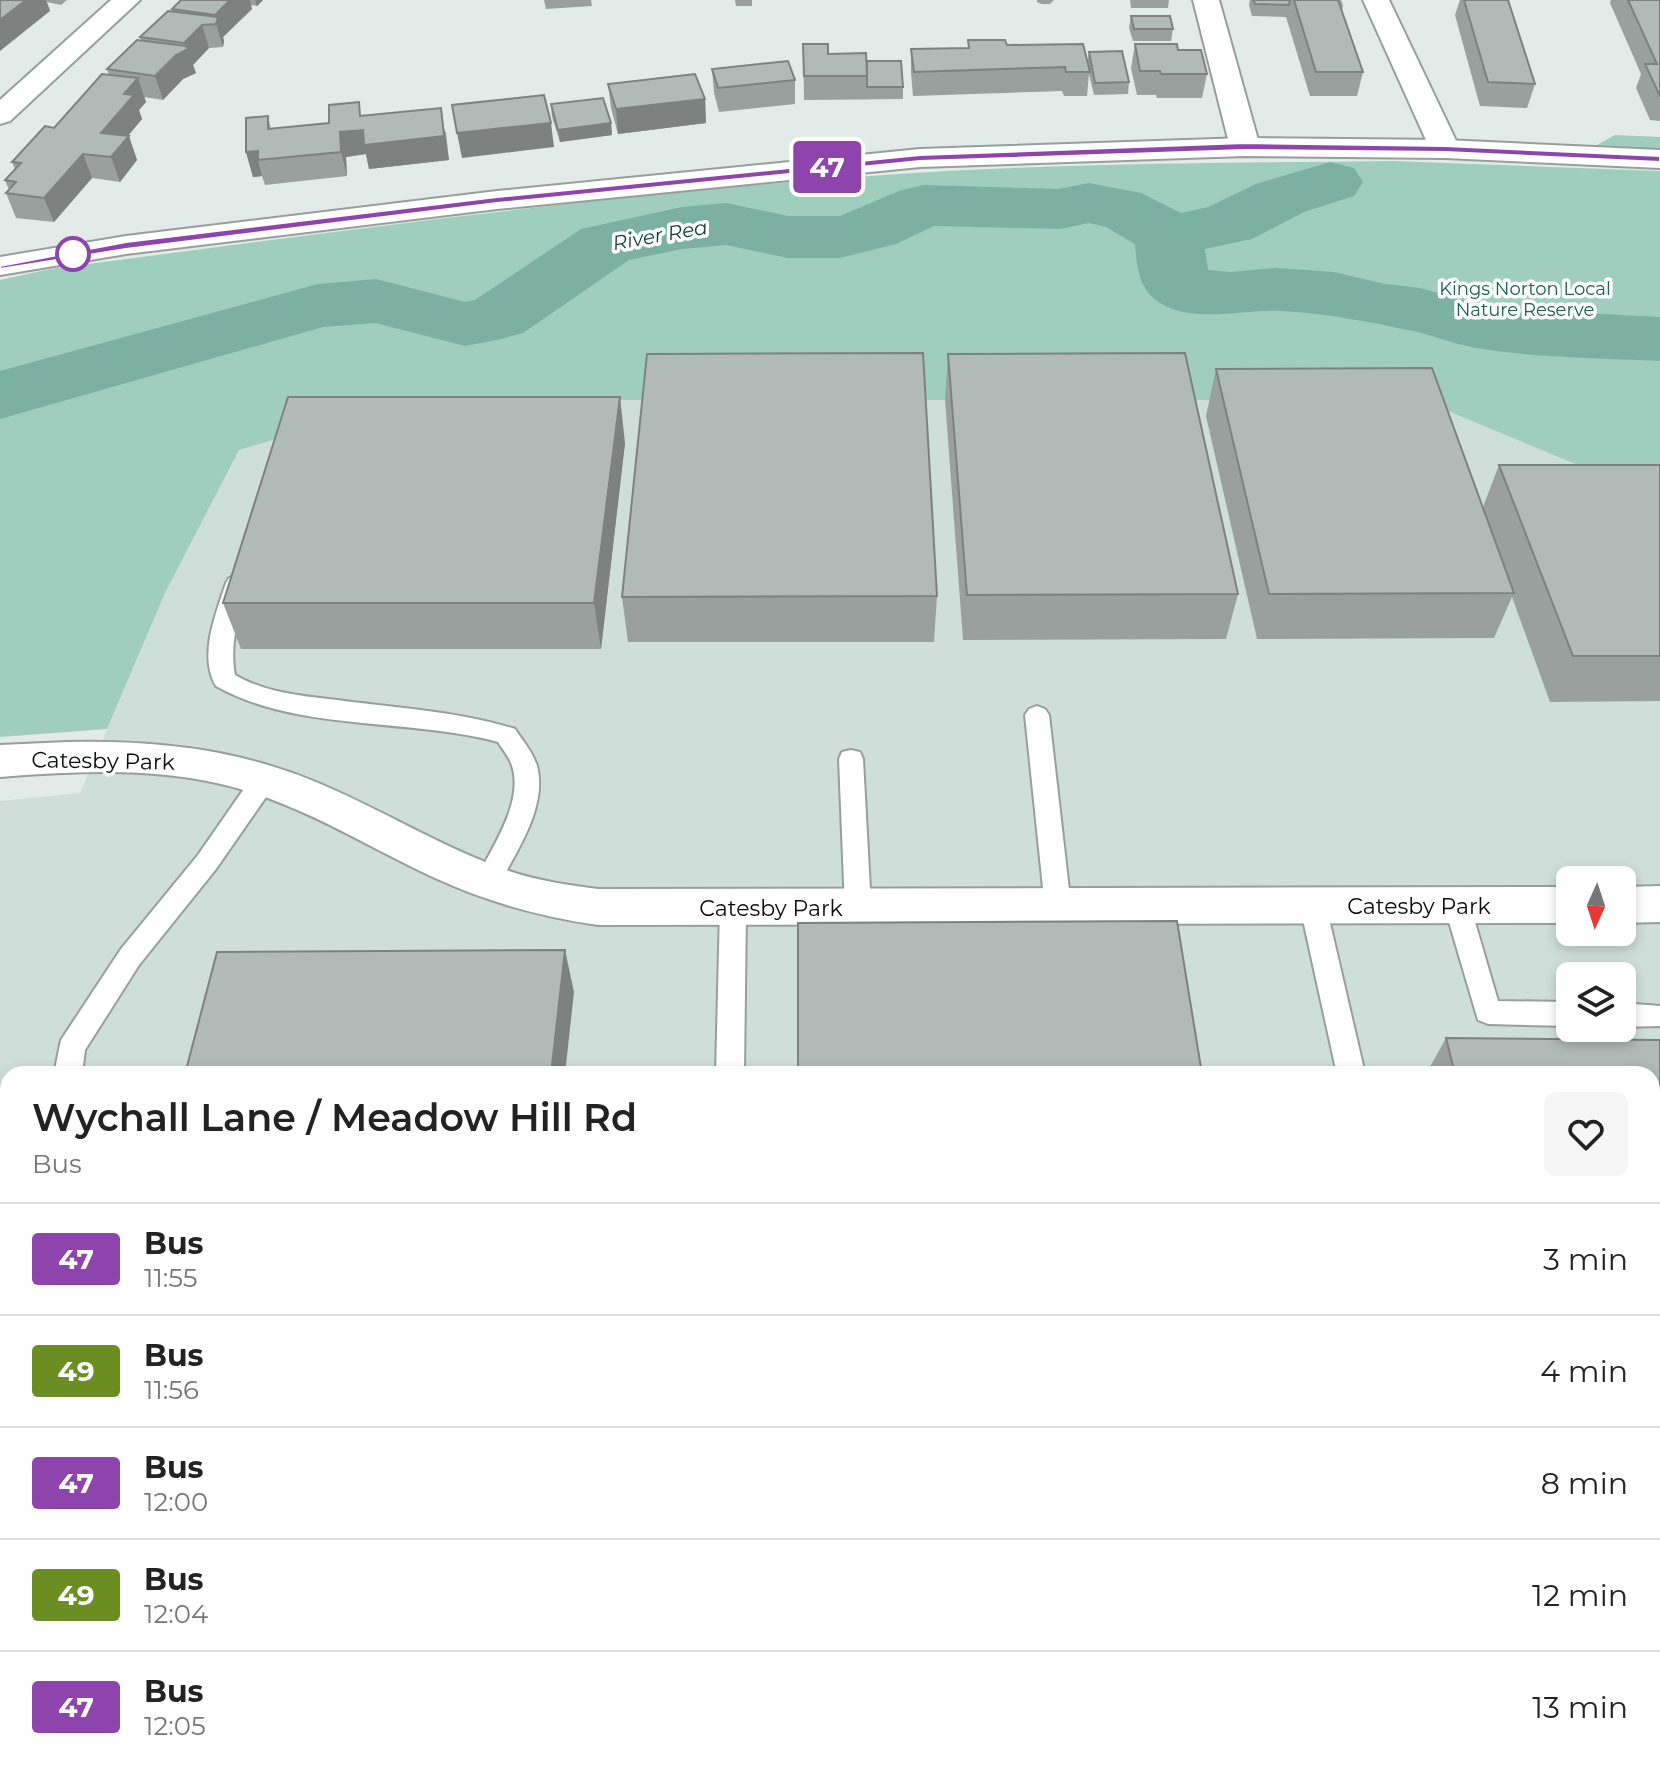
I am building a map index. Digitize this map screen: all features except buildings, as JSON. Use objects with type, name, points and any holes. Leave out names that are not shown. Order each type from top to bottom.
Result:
[{"type":"street","points":[[0,115],[127,0]]},
{"type":"street","points":[[1206,0],[1245,147]]},
{"type":"street","points":[[1376,0],[1445,149]]},
{"type":"street","points":[[0,266],[126,245],[497,200],[920,158],[1245,147],[1445,149],[1660,159]]},
{"type":"street","name":"Catesby Park","points":[[0,761],[61,756],[133,756],[200,764],[264,780],[328,804],[488,881],[518,892],[616,909],[1556,905]]},
{"type":"street","points":[[1636,905],[1660,904]]},
{"type":"lane","points":[[242,567],[221,636],[219,659],[224,680],[247,693],[304,705],[480,728],[506,735],[525,768],[524,794],[516,826],[488,881]]},
{"type":"lane","points":[[1037,715],[1058,907]]},
{"type":"lane","points":[[851,759],[858,908]]},
{"type":"lane","points":[[69,1066],[71,1048],[130,957],[207,862],[264,780]]},
{"type":"lane","points":[[1457,905],[1488,1012],[1556,1014]]},
{"type":"lane","points":[[1313,906],[1349,1066]]},
{"type":"lane","points":[[730,1066],[733,908]]},
{"type":"lane","points":[[1636,1015],[1654,1016]]},
{"type":"shaded area","points":[[410,400],[1421,400],[1660,499],[1660,1066],[0,1066],[0,801],[80,793],[165,593],[239,450]]},
{"type":"green space","points":[[1615,135],[1660,137],[1660,152],[1586,151]]},
{"type":"green space","name":"Kings Norton Local Nature Reserve","points":[[1392,161],[1660,171],[1660,499],[1421,400],[410,400],[239,450],[165,593],[107,729],[0,737],[0,280],[50,269],[362,228],[779,183],[1011,168]]},
{"type":"waterway","name":"River Rea","points":[[1169,236],[1228,224],[1280,198],[1330,182]]},
{"type":"waterway","name":"River Rea","points":[[0,395],[318,306],[376,301],[465,324],[497,318],[606,244],[682,228],[726,224],[788,237],[840,237],[872,229],[923,205],[1060,209],[1089,203],[1130,213],[1169,236]]},
{"type":"waterway","points":[[1169,236],[1174,278],[1187,289],[1230,294],[1276,289],[1334,293],[1384,306],[1420,310],[1471,325],[1544,333],[1660,339]]},
{"type":"bus line","name":"47","points":[[0,266],[126,245],[497,200],[920,158],[1245,147],[1445,149],[1660,159]]}]
